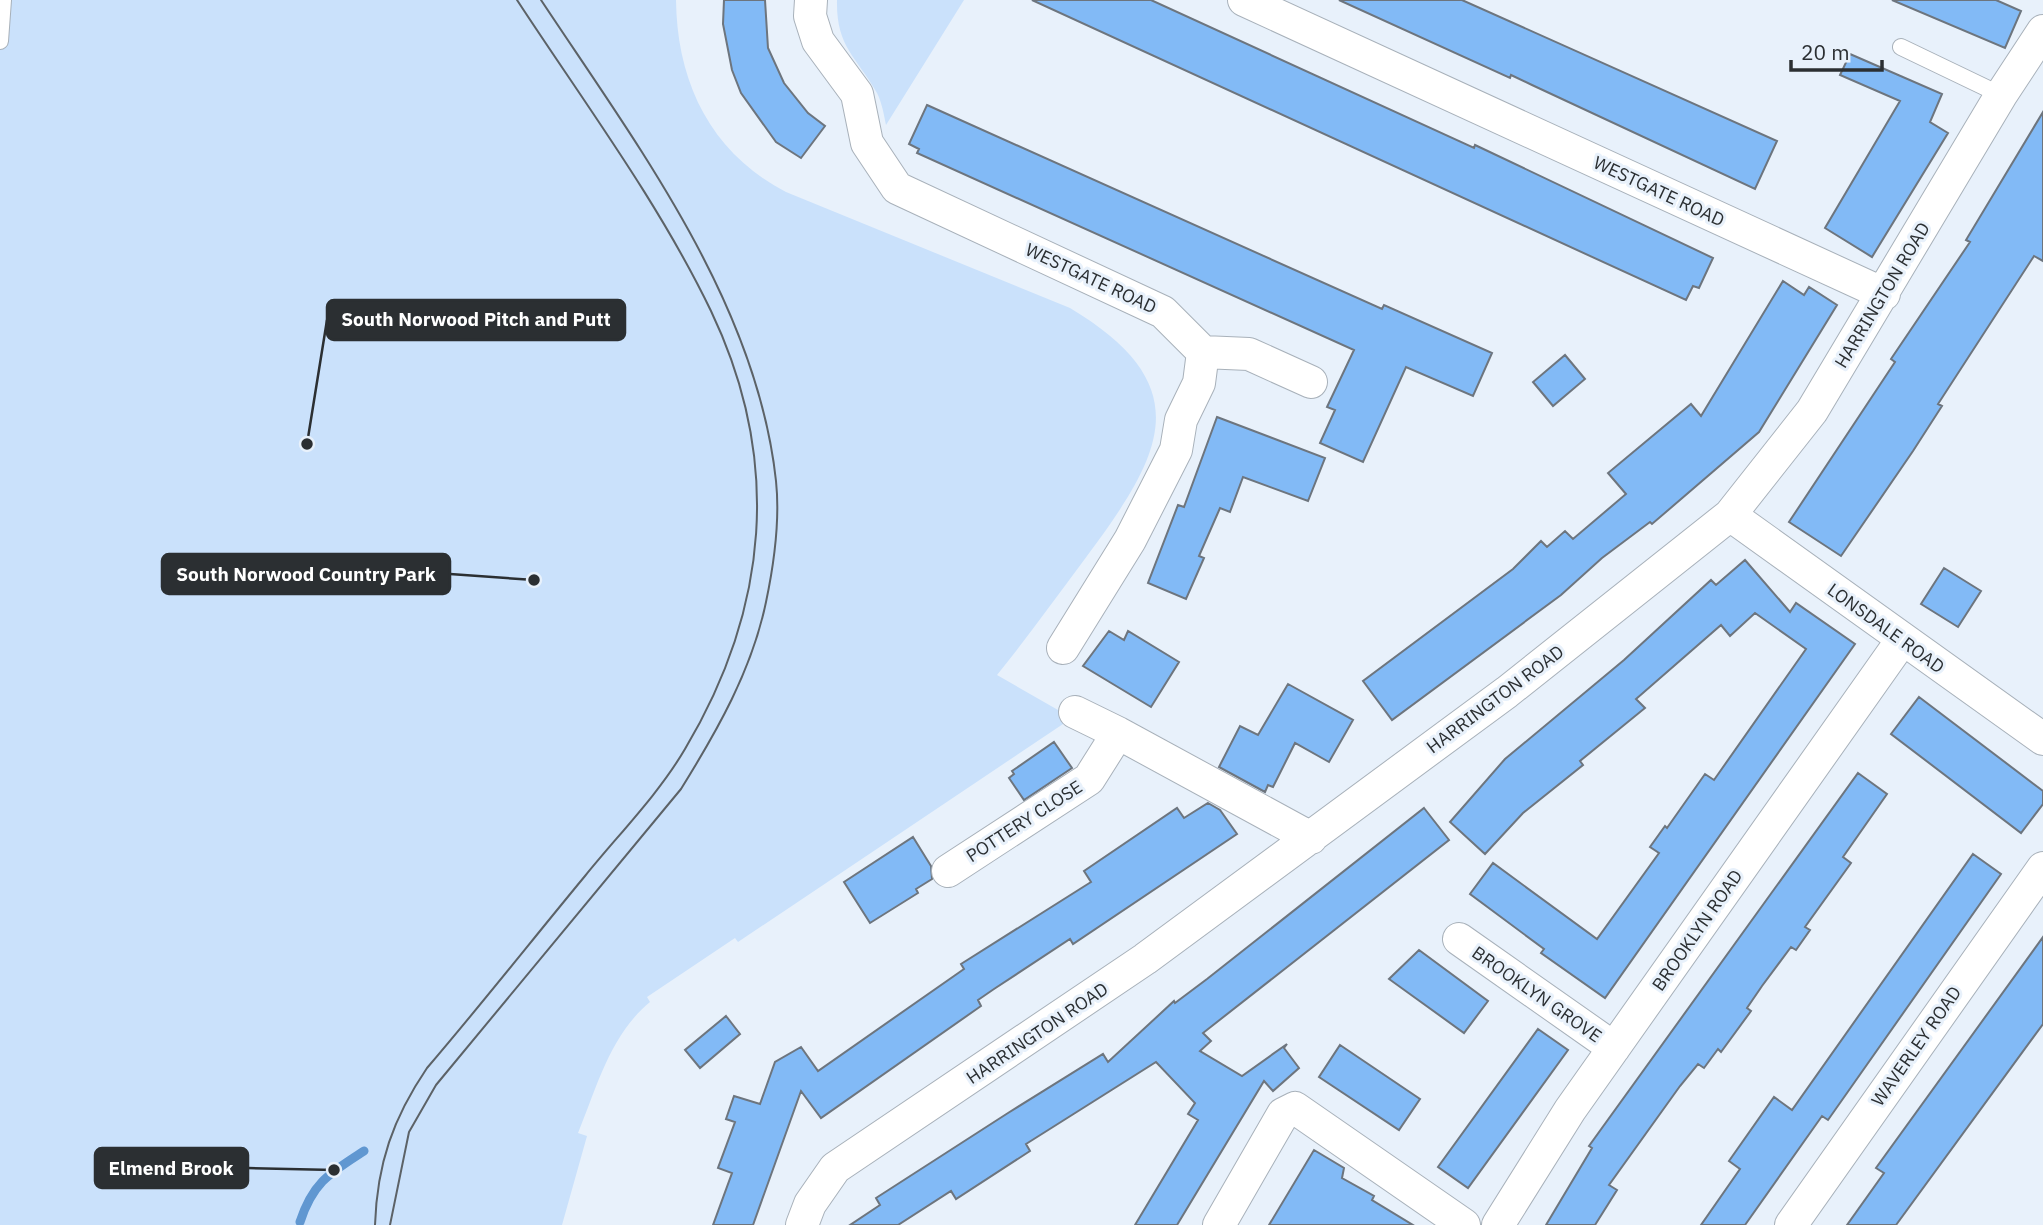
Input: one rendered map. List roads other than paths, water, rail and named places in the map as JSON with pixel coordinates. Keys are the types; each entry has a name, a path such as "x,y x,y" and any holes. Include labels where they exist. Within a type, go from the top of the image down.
{"street":[{"name":"WESTGATE ROAD","path":"811,0 810,16 818,41 857,94 867,143 898,188 1163,312 1203,352"},
{"name":"WESTGATE ROAD","path":"1244,0 1884,294"},
{"name":"HARRINGTON ROAD","path":"802,1225 810,1204 835,1168 1085,1001 1311,838 1507,692 1730,515 1812,411 2001,95 2043,31"},
{"path":"1063,648 1130,540 1176,450 1181,420 1199,383 1203,352 1249,354 1311,382"},
{"name":"LONSDALE ROAD","path":"1730,515 2043,739"},
{"name":"BROOKLYN ROAD","path":"1498,1225 1546,1147 1614,1048 1902,640"},
{"path":"1075,712 1311,838"},
{"name":"POTTERY CLOSE","path":"948,871 1089,779 1118,733"},
{"name":"WAVERLEY ROAD","path":"1791,1225 2043,868"},
{"name":"BROOKLYN GROVE","path":"1459,939 1614,1048"},
{"path":"1219,1225 1283,1114 1295,1108 1464,1225"}],"lane":[{"path":"0,41 3,0"},
{"path":"1901,47 2001,95"}],"waterway":[{"path":"300,1222 311,1197 324,1180 364,1151"}],"tram line":[{"path":"375,1225 379,1182 389,1142 405,1105 427,1068 650,799 685,749 713,696 734,642 749,588 756,533 756,478 749,422 734,367 711,311 644,191 517,0"},
{"path":"390,1225 409,1132 436,1085 681,789 708,745 752,652 766,602 774,557 777,526 776,481 764,415 745,351 719,289 653,169 541,0"}],"place":[{"name":"South Norwood Pitch and Putt","path":"307,444"},
{"name":"South Norwood Country Park","path":"534,580"},
{"name":"Elmend Brook","path":"334,1170"}]}
